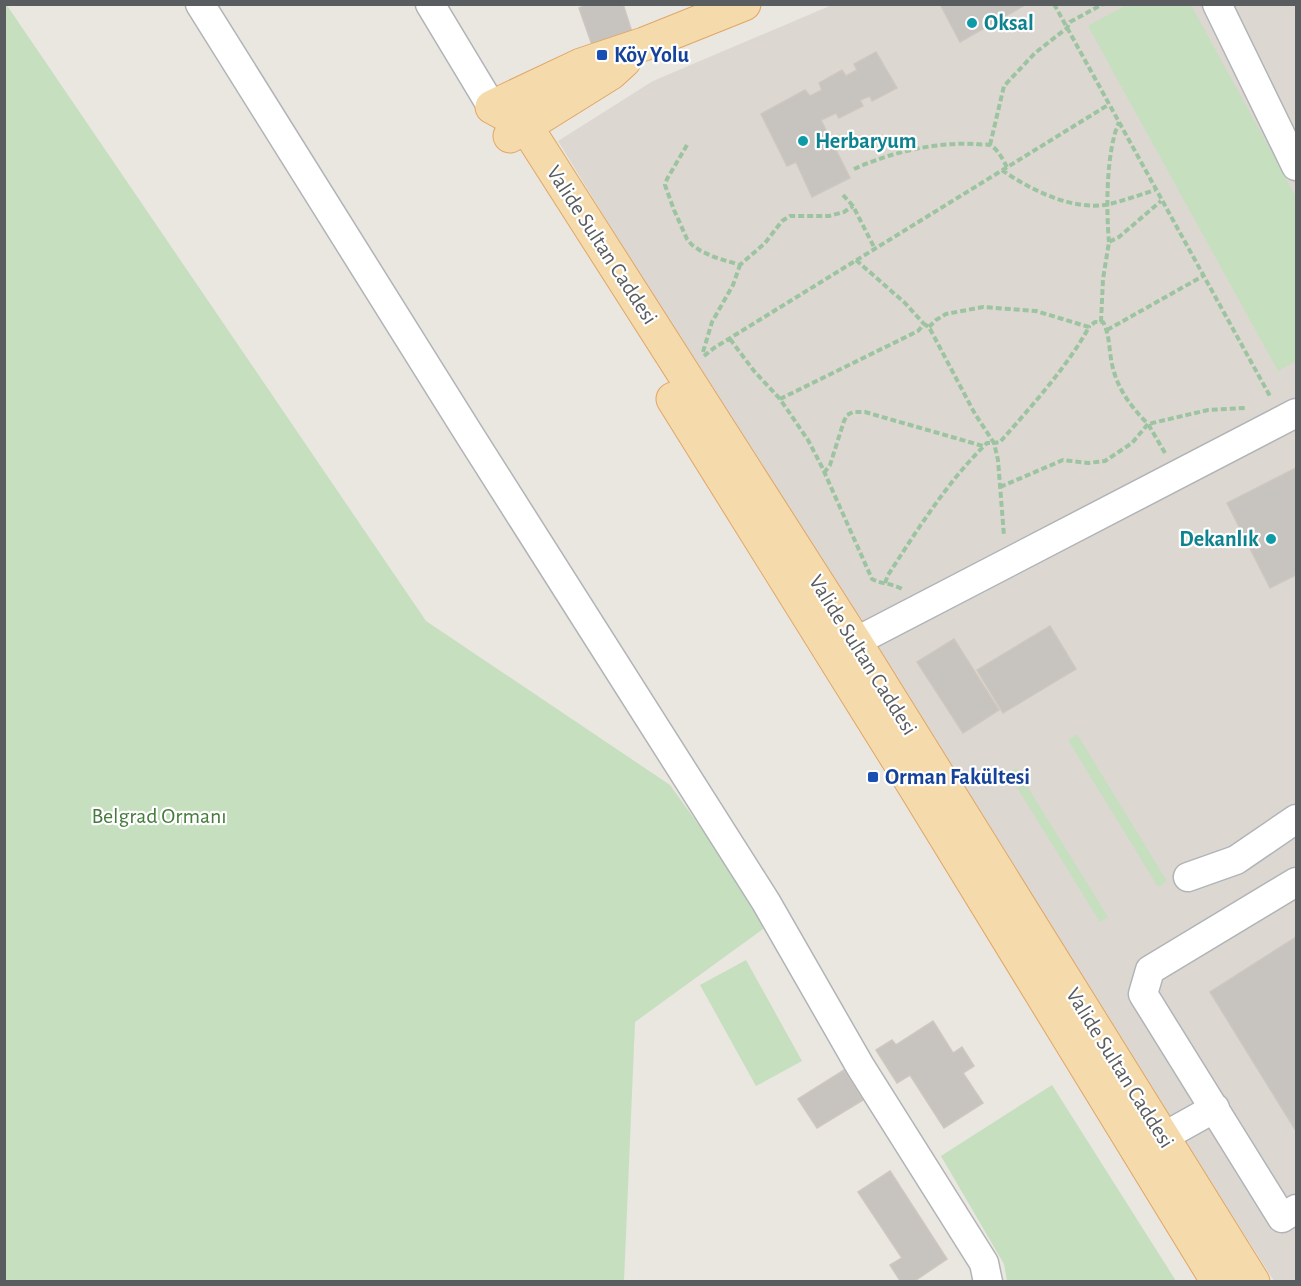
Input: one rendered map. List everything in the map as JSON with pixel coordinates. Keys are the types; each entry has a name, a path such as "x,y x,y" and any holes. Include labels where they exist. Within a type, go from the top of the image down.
{"main road":[{"path":"492,107 581,65 644,44 744,4"},
{"path":"518,130 611,73 644,44"},
{"name":"Valide Sultan Caddesi","path":"492,107 518,130 844,649 1163,1137 1253,1281"},
{"name":"Valide Sultan Caddesi","path":"844,649 1218,1281"}],"street":[{"path":"200,4 765,902 861,1066 984,1263 988,1281"},
{"name":"Valide Sultan Caddesi","path":"430,4 492,107"},
{"path":"1217,4 1296,166"},
{"path":"844,649 1296,413"},
{"path":"1188,877 1236,860 1296,819"},
{"path":"1296,882 1150,970 1143,994 1282,1218 1296,1209"},
{"path":"1163,1137 1215,1108"}],"path":[{"path":"1054,4 1271,398"},
{"path":"990,145 1004,86 1035,53 1067,28 1070,22 1103,4"},
{"path":"853,206 844,212 829,216 790,216 782,221 765,243 740,266 733,285 712,322 701,358 1108,105"},
{"path":"1101,322 1103,279 1109,242 1107,217 1109,163 1115,130 1119,122"},
{"path":"854,169 875,159 908,150 968,144 990,145 1000,154 1007,167"},
{"path":"687,145 665,185 674,210 687,239 692,244 714,257 740,266"},
{"path":"1002,170 1071,204 1108,205 1155,190"},
{"path":"843,195 853,206 875,249"},
{"path":"1109,242 1119,237 1161,201"},
{"path":"856,260 898,296 929,327 975,414 994,443 998,460 1006,563"},
{"path":"1107,330 1203,276"},
{"path":"929,327 946,314 983,307 1036,311 1089,327"},
{"path":"885,583 934,505 983,446 987,443 1000,442 1039,396 1095,322 1103,322 1107,330 1113,372 1120,390 1148,424 1177,475"},
{"path":"780,399 918,331 924,324"},
{"path":"730,339 754,371 780,399 807,440 872,579 891,583 924,606"},
{"path":"999,487 1063,460 1088,463 1105,461 1132,443 1148,424 1208,410 1251,408"},
{"path":"824,473 830,465 847,415 858,411 894,418 983,446"}],"shaded area":[{"path":"832,5 1296,5 1296,1281 1274,1281 858,630 558,141 653,81"}],"green space":[{"name":"Belgrad Ormanı","path":"6,4 426,621 670,785 770,924 635,1022 624,1281 5,1282"},
{"path":"1128,4 1191,5 1296,197 1296,361 1278,371 1088,26"},
{"path":"1077,734 1167,881 1158,887 1068,740"},
{"path":"1016,768 1108,917 1100,922 1008,773"},
{"path":"746,960 802,1061 756,1086 700,985"},
{"path":"1052,1085 1176,1281 1007,1281 1004,1264 941,1156"}],"building":[{"path":"589,4 623,4 632,32 592,45 579,8"},
{"name":"Oksal","path":"940,4 1027,4 960,42"},
{"name":"Herbaryum","path":"876,52 897,88 872,101 870,96 860,100 863,106 839,118 836,113 821,120 850,178 812,197 796,162 787,166 761,114 805,90 810,96 822,90 819,83 842,70 846,76 857,70 854,64"},
{"name":"Dekanlık","path":"1296,468 1296,575 1270,588 1227,503"},
{"path":"1050,626 1076,669 1003,713 977,670"},
{"path":"954,639 999,710 963,733 917,662"},
{"path":"1296,937 1296,1131 1210,992"},
{"path":"933,1021 953,1053 962,1047 974,1066 963,1073 983,1103 944,1128 910,1075 897,1083 876,1050 892,1040 896,1045"},
{"path":"844,1070 863,1100 817,1128 798,1099"},
{"path":"890,1171 947,1259 913,1282 901,1282 890,1265 902,1258 858,1192"}],"place":[{"name":"Oksal","path":"972,23"},
{"name":"Köy Yolu","path":"602,55"},
{"name":"Herbaryum","path":"803,141"},
{"name":"Dekanlık","path":"1271,539"},
{"name":"Orman Fakültesi","path":"873,777"}]}
